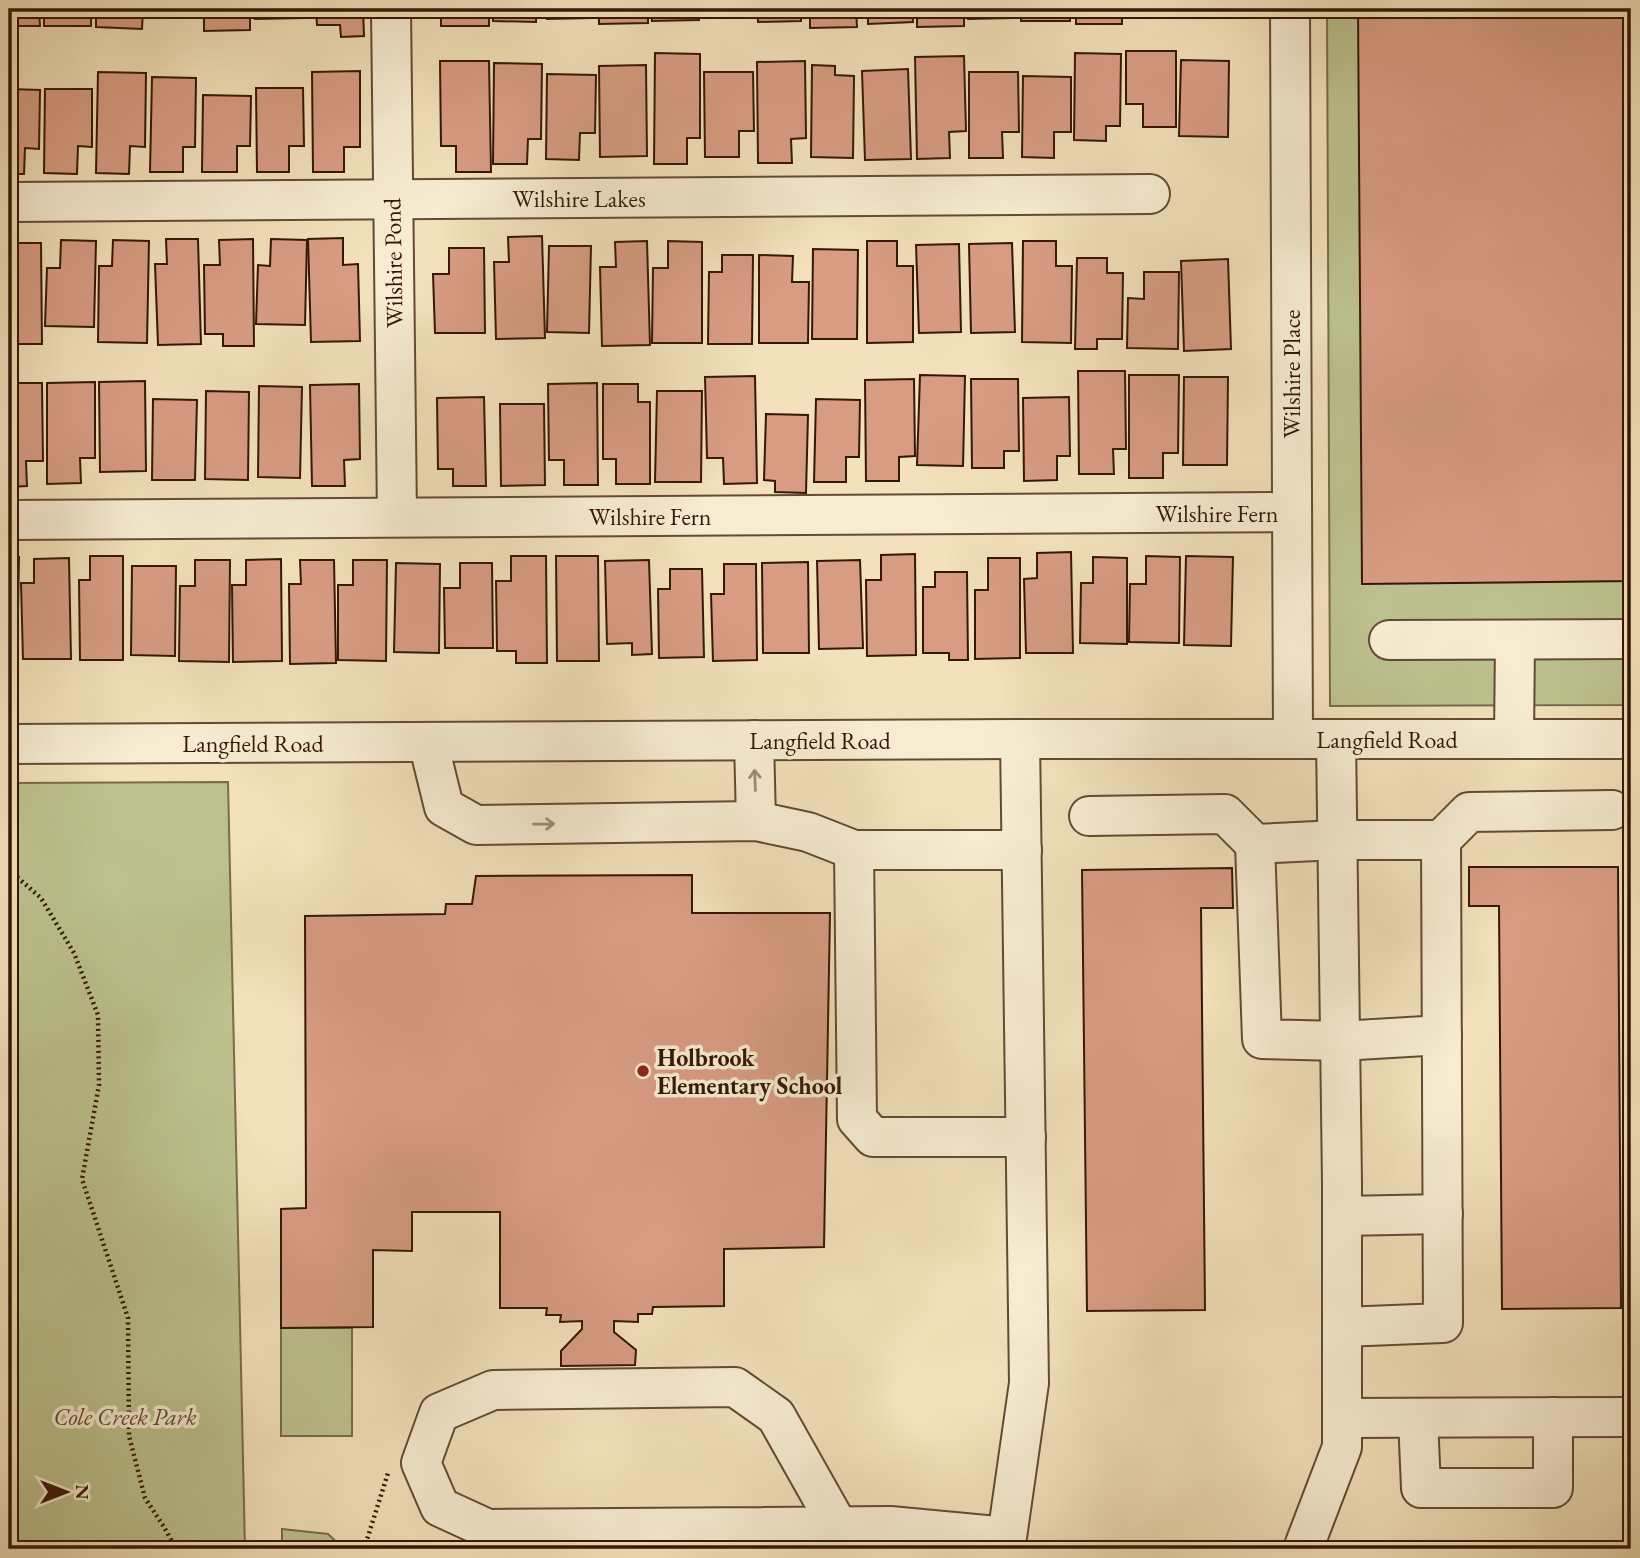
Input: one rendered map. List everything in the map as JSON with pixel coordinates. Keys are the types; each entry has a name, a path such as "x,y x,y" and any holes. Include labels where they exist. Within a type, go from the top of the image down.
{"street":[{"name":"Wilshire Pond","path":"391,9 397,517"},
{"name":"Wilshire Place","path":"1290,9 1293,739"},
{"name":"Wilshire Lakes","path":"9,202 1150,194"},
{"name":"Wilshire Fern","path":"9,520 1292,512"},
{"path":"1514,739 1515,639"},
{"path":"1389,640 1631,639"},
{"path":"838,1526 775,1416 735,1387 493,1390 439,1413 421,1463 440,1507 488,1529 890,1526 1005,1543 1029,1383 1020,739"},
{"path":"1303,1549 1342,1447 1336,739"},
{"name":"Langfield Road","path":"9,744 1631,739"},
{"path":"754,740 756,821"},
{"path":"428,742 444,807 476,825 756,821 808,832 854,850 1021,850"},
{"path":"1255,844 1441,840 1469,812 1612,810"},
{"path":"1089,816 1225,814 1255,844 1262,1039 1340,1041 1442,1035"},
{"path":"1342,1327 1443,1323 1441,840"},
{"path":"854,850 857,1119 873,1137 1026,1137"},
{"path":"1342,1216 1443,1214"},
{"path":"1418,1418 1421,1488 1552,1488 1552,1417"},
{"path":"1342,1418 1631,1417"}],"path":[{"path":"9,870 41,898 74,953 98,1015 99,1085 82,1179 128,1318 129,1436 145,1498 176,1549"}],"green space":[{"path":"1327,9 1631,9 1631,705 1330,706"},
{"name":"Cole Creek Park","path":"228,782 245,1549 9,1549 9,783"},
{"path":"281,1328 352,1328 352,1436 281,1436"},
{"path":"282,1529 328,1534 344,1549 282,1549"}],"building":[{"path":"9,9 39,9 40,26 9,26"},
{"path":"44,9 91,9 91,26 44,26"},
{"path":"96,9 143,9 142,29 96,27"},
{"path":"204,9 250,9 250,30 204,31"},
{"path":"255,9 304,9 304,18 255,19"},
{"path":"316,9 363,9 364,36 341,37 340,25 317,25"},
{"path":"441,9 489,9 489,26 441,26"},
{"path":"493,9 536,9 536,22 493,21"},
{"path":"546,9 591,9 591,18 547,19"},
{"path":"599,9 648,9 648,23 599,24"},
{"path":"652,9 698,9 699,20 652,21"},
{"path":"707,9 751,9 751,16 707,17"},
{"path":"758,9 801,9 801,21 758,22"},
{"path":"810,9 856,9 857,27 810,28"},
{"path":"868,9 912,9 913,22 868,24"},
{"path":"917,9 964,9 964,26 917,27"},
{"path":"968,9 1012,9 1012,18 968,19"},
{"path":"1021,9 1070,9 1070,21 1021,21"},
{"path":"1076,9 1122,9 1122,24 1076,24"},
{"path":"1358,9 1631,9 1631,581 1362,584"},
{"path":"1126,51 1176,51 1176,127 1143,127 1143,104 1126,104"},
{"path":"655,53 700,54 700,138 687,138 687,164 654,164"},
{"path":"1075,53 1121,54 1120,126 1106,126 1106,141 1074,140"},
{"path":"964,56 966,131 949,132 950,158 917,159 915,57"},
{"path":"1181,60 1229,61 1228,137 1179,136"},
{"path":"440,61 489,61 491,172 456,172 456,146 441,146"},
{"path":"805,61 806,138 791,139 792,163 758,163 757,62"},
{"path":"494,63 542,64 541,139 528,139 527,164 493,164"},
{"path":"646,65 647,156 600,157 599,66"},
{"path":"812,65 835,66 835,75 854,76 853,158 811,157"},
{"path":"908,69 911,159 865,160 862,71"},
{"path":"360,71 360,147 344,147 344,172 313,172 312,72"},
{"path":"98,72 146,73 145,147 130,146 129,174 96,173"},
{"path":"704,72 753,72 754,131 739,131 739,157 705,157"},
{"path":"969,72 1018,72 1019,132 1002,132 1003,158 969,158"},
{"path":"547,74 596,75 595,133 580,133 579,160 546,159"},
{"path":"1023,76 1071,77 1071,132 1054,132 1054,158 1022,157"},
{"path":"152,77 196,78 195,147 183,147 183,172 150,172"},
{"path":"256,88 303,88 304,146 289,146 289,172 257,172"},
{"path":"9,89 40,90 39,149 25,148 24,174 9,174"},
{"path":"45,89 92,89 92,147 78,146 77,174 44,173"},
{"path":"203,95 251,96 250,146 237,146 237,172 202,172"},
{"path":"542,236 545,338 496,339 494,262 509,262 508,237"},
{"path":"343,238 343,265 358,264 360,341 311,342 308,239"},
{"path":"166,239 198,239 201,344 158,345 155,264 167,264"},
{"path":"253,239 254,346 223,346 223,334 205,334 204,265 220,265 219,240"},
{"path":"271,239 307,240 305,325 256,324 258,265 270,266"},
{"path":"61,240 96,241 94,327 45,326 47,268 60,268"},
{"path":"113,240 149,241 147,343 98,342 99,266 112,266"},
{"path":"647,241 650,345 602,346 600,267 616,267 615,242"},
{"path":"668,241 702,242 702,343 652,343 653,268 668,268"},
{"path":"867,241 897,241 897,266 913,266 913,342 867,343"},
{"path":"1023,241 1056,241 1056,266 1072,266 1071,343 1022,342"},
{"path":"9,243 41,243 42,344 9,344"},
{"path":"1012,243 1015,332 971,333 969,244"},
{"path":"959,244 961,332 919,333 916,245"},
{"path":"549,246 591,246 589,333 547,332"},
{"path":"449,248 484,248 485,333 435,333 433,274 449,274"},
{"path":"813,249 858,250 857,339 812,339"},
{"path":"722,255 753,255 752,344 708,344 709,272 722,272"},
{"path":"759,255 793,256 792,282 809,282 808,343 759,343"},
{"path":"1077,258 1107,258 1107,273 1123,273 1122,339 1097,339 1097,349 1075,349"},
{"path":"1228,259 1231,349 1184,351 1181,261"},
{"path":"1144,272 1179,272 1178,349 1127,348 1128,298 1144,299"},
{"path":"1078,371 1125,371 1126,449 1113,449 1114,474 1079,474"},
{"path":"920,375 965,376 963,466 917,465"},
{"path":"1129,375 1179,375 1178,453 1163,453 1163,478 1129,478"},
{"path":"755,376 757,483 724,484 723,458 707,458 705,377"},
{"path":"1184,377 1228,377 1227,465 1183,465"},
{"path":"914,379 915,456 899,457 899,481 866,481 865,380"},
{"path":"971,379 1018,379 1019,451 1004,451 1004,468 972,468"},
{"path":"145,381 146,471 100,472 99,382"},
{"path":"95,382 95,458 80,458 81,483 47,484 47,383"},
{"path":"9,383 42,383 43,461 26,461 27,486 9,487"},
{"path":"597,383 598,485 564,485 564,460 549,460 548,384"},
{"path":"359,384 360,459 344,460 345,486 312,486 310,385"},
{"path":"603,384 638,384 638,402 650,402 650,484 616,484 616,459 603,459"},
{"path":"259,386 302,387 300,478 258,477"},
{"path":"206,391 249,392 248,480 205,479"},
{"path":"657,391 702,391 701,482 655,482"},
{"path":"484,397 486,486 453,486 453,469 438,469 437,398"},
{"path":"1069,397 1070,456 1057,456 1057,480 1024,481 1023,398"},
{"path":"153,399 197,400 195,480 152,480"},
{"path":"816,399 860,400 859,457 846,457 846,482 814,482"},
{"path":"500,404 544,404 545,485 501,486"},
{"path":"766,414 808,415 806,493 775,492 775,481 764,480"},
{"path":"1071,552 1073,653 1026,653 1024,579 1037,578 1037,553"},
{"path":"915,554 916,655 867,656 866,580 881,580 881,555"},
{"path":"9,556 19,557 17,663 9,663"},
{"path":"90,556 123,556 123,660 80,660 79,580 90,580"},
{"path":"511,556 546,556 547,663 516,663 516,651 497,651 496,581 511,581"},
{"path":"556,556 598,556 599,661 557,661"},
{"path":"1146,556 1180,557 1179,643 1129,642 1130,584 1146,584"},
{"path":"1186,556 1233,557 1231,646 1184,645"},
{"path":"1093,557 1127,558 1127,644 1080,643 1081,583 1093,583"},
{"path":"69,558 71,659 23,659 21,583 34,583 34,559"},
{"path":"988,558 1020,558 1020,658 975,659 975,590 988,590"},
{"path":"281,559 282,661 233,662 232,585 246,585 246,560"},
{"path":"195,560 230,560 229,662 179,661 180,586 195,586"},
{"path":"300,560 334,560 336,663 290,664 289,584 301,584"},
{"path":"353,560 387,560 386,661 338,660 338,585 353,585"},
{"path":"649,560 652,654 632,655 632,643 607,644 605,561"},
{"path":"860,560 863,648 819,649 817,561"},
{"path":"808,562 809,653 763,653 762,563"},
{"path":"396,563 440,564 439,653 394,652"},
{"path":"460,563 492,563 493,648 445,648 444,588 460,588"},
{"path":"724,564 756,564 757,660 713,661 711,594 724,594"},
{"path":"132,566 176,566 175,656 131,655"},
{"path":"670,569 702,569 704,657 659,658 658,589 670,589"},
{"path":"935,572 967,572 968,660 949,660 949,653 923,653 923,587 935,587"},
{"path":"1469,867 1618,867 1621,1308 1502,1309 1499,906 1469,906"},
{"path":"1232,868 1233,908 1201,908 1205,1310 1087,1311 1082,870"},
{"path":"692,875 692,913 830,913 824,1247 724,1249 724,1306 653,1307 652,1314 638,1314 638,1322 614,1321 614,1332 636,1350 635,1365 561,1366 561,1351 582,1329 582,1321 560,1322 561,1315 546,1315 547,1308 500,1308 500,1212 412,1212 412,1251 373,1250 373,1327 281,1328 281,1209 306,1208 305,916 445,914 446,904 472,904 476,876"}],"place":[{"name":"Holbrook Elementary School","path":"643,1071"}]}
